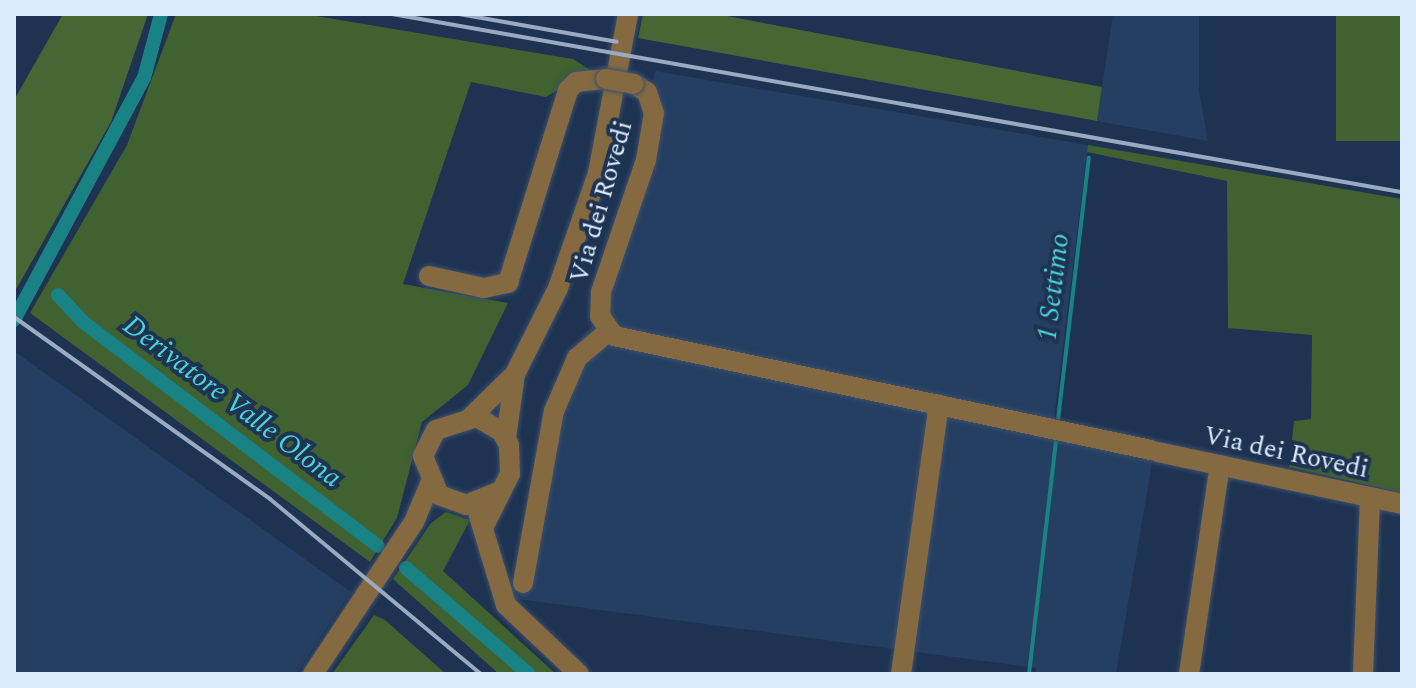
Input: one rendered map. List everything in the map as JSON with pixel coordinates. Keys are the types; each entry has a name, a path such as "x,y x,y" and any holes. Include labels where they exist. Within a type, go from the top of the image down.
{"street":[{"path":"483,528 510,474 506,438 515,374 558,288 587,209 607,139 628,14"},
{"name":"Via dei Rovedi","path":"429,276 484,288 508,283 564,99 576,82 606,79 634,84 647,92 654,113 646,160 601,292 600,316 609,331 624,340 1402,504"},
{"path":"523,583 554,411 577,358 609,331"},
{"path":"471,417 515,374"},
{"path":"901,674 939,405"},
{"path":"313,674 414,522 430,484 427,442 448,421 471,417 490,423 506,438"},
{"path":"1189,674 1220,465"},
{"path":"430,484 452,502 476,505 499,492"},
{"path":"1363,674 1370,498"},
{"path":"414,522 452,502"},
{"path":"476,505 506,605 579,674"}],"shaded area":[{"path":"1113,14 1199,14 1199,91 1208,141 1097,121"},
{"path":"655,71 1088,145 1054,419 1156,440 1116,674 1036,674 1036,668 511,598 542,414 567,355 593,325 590,303 638,161"},
{"path":"14,351 351,592 296,674 14,674"}],"green space":[{"path":"63,14 148,14 111,122 14,293 14,100"},
{"path":"176,14 304,14 573,59 590,70 546,97 471,82 403,284 508,303 468,385 422,422 397,518 370,562 30,313 127,145"},
{"path":"643,14 716,14 1102,87 1097,121 638,38"},
{"path":"1336,14 1402,14 1402,141 1336,141"},
{"path":"1088,145 1402,199 1402,493 1289,467 1294,421 1311,419 1312,335 1228,328 1227,181 1087,152"},
{"path":"446,512 470,520 443,571 556,674 499,674 393,579 431,523"},
{"path":"374,615 385,620 446,674 332,674"}],"waterway":[{"path":"14,320 144,78 161,14"},
{"name":"1 Settimo","path":"1058,420 1089,158"},
{"name":"Derivatore Valle Olona","path":"58,295 83,322 378,546"},
{"name":"1 Settimo","path":"1029,674 1056,440"},
{"name":"Derivatore Valle Olona","path":"406,568 529,674"}],"railway":[{"path":"392,14 1402,192"},
{"path":"459,14 617,42"},
{"path":"14,317 270,499 481,674"}]}
